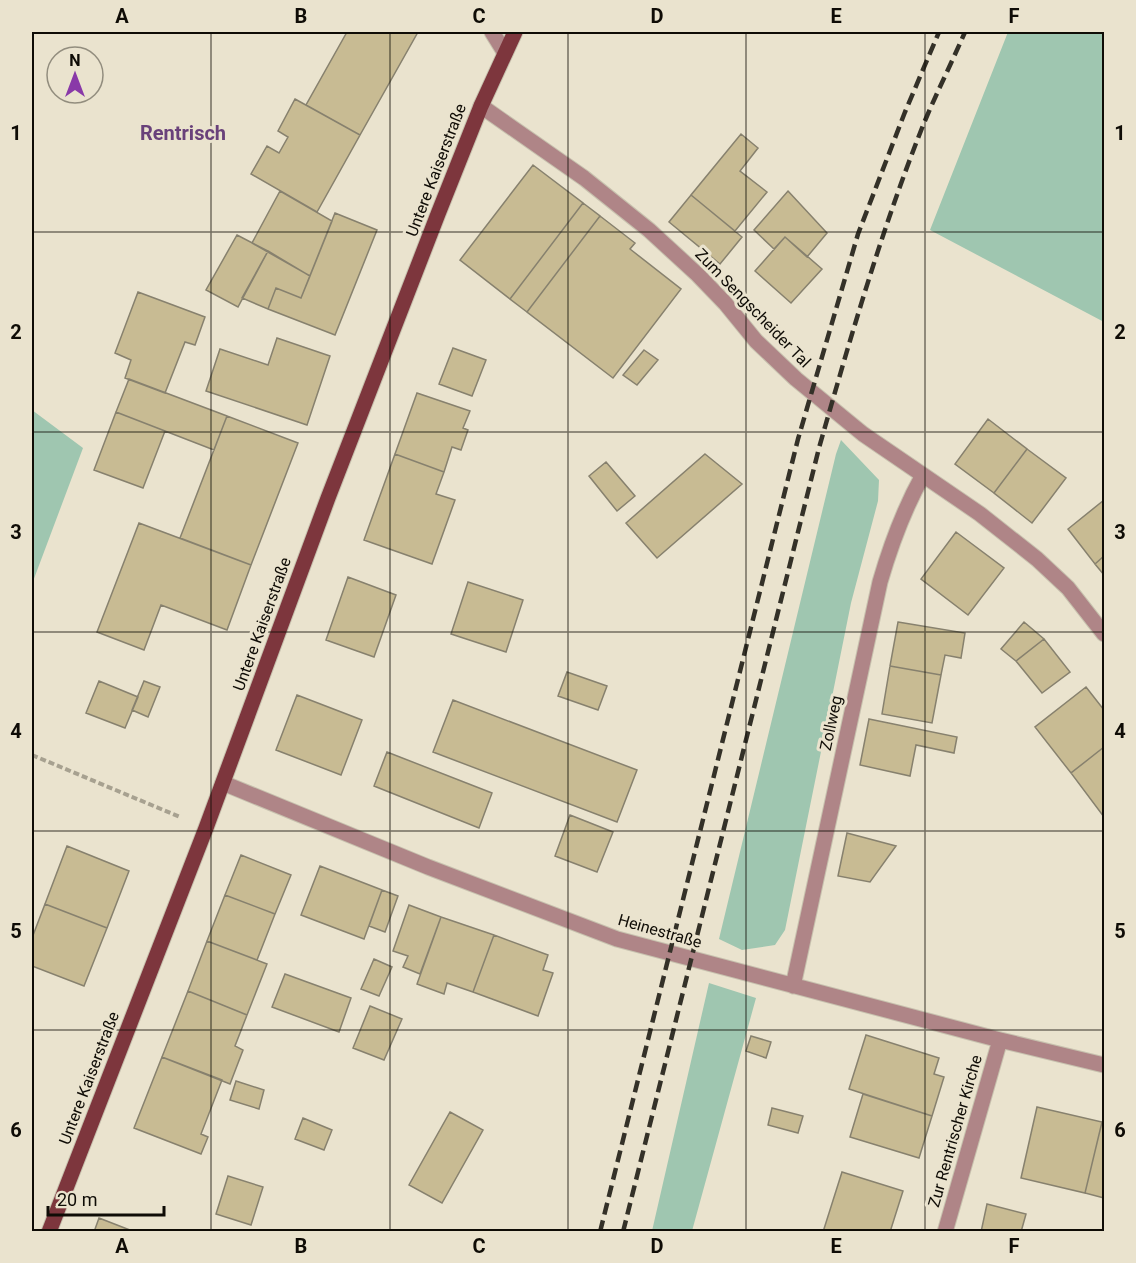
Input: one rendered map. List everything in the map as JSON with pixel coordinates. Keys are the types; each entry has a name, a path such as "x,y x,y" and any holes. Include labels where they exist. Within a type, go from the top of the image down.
{"main road":[{"name":"Untere Kaiserstraße","path":"49,1232 206,828 328,498 481,106 515,32"}],"street":[{"path":"492,32 505,52"},
{"name":"Zum Sengscheider Tal","path":"481,106 584,178 649,230 712,289 756,341 796,379 863,434 980,514 1037,559 1068,588 1104,634"},
{"name":"Zollweg","path":"793,986 880,582 893,538 908,502 923,475"},
{"name":"Heinestraße","path":"223,783 428,867 617,939 1000,1040 1104,1065"},
{"name":"Zur Rentrischer Kirche","path":"945,1232 1000,1040"}],"path":[{"path":"32,755 206,828"}],"green space":[{"path":"1008,32 1104,32 1104,322 930,230"},
{"path":"32,410 83,448 32,584"},
{"path":"841,440 879,480 878,501 851,603 785,930 775,945 742,950 719,939"},
{"path":"709,983 756,998 692,1231 652,1231"}],"building":[{"path":"347,32 418,32 360,135 306,105"},
{"path":"295,99 360,135 317,212 251,174 267,146 279,153 288,137 278,131"},
{"path":"741,134 758,148 740,171 767,192 735,231 691,195"},
{"path":"533,165 583,203 510,299 460,260"},
{"path":"280,191 332,221 310,276 252,243"},
{"path":"788,191 827,233 807,257 785,237 774,249 754,230"},
{"path":"691,195 742,237 720,264 669,222"},
{"path":"583,203 600,216 527,312 510,299"},
{"path":"335,213 377,230 335,335 268,309 276,288 301,298"},
{"path":"600,216 635,243 630,249 681,289 613,378 527,312"},
{"path":"237,235 268,251 238,307 206,290"},
{"path":"785,237 822,269 791,303 755,271"},
{"path":"268,251 310,276 301,298 276,288 268,309 242,298"},
{"path":"138,292 205,317 195,345 185,342 165,393 125,378 131,360 115,353"},
{"path":"277,338 330,356 307,425 206,391 220,349 268,365"},
{"path":"453,348 486,360 472,396 439,384"},
{"path":"644,350 658,360 637,385 623,375"},
{"path":"129,379 227,416 214,450 116,412"},
{"path":"417,393 470,411 463,428 468,430 461,450 452,447 444,472 395,454"},
{"path":"116,412 165,431 143,488 94,470"},
{"path":"227,416 298,443 251,565 180,538"},
{"path":"988,419 1027,449 994,493 955,464"},
{"path":"1027,449 1066,478 1032,523 994,493"},
{"path":"395,454 444,472 436,494 455,500 432,564 364,540"},
{"path":"705,454 742,484 657,558 626,523"},
{"path":"606,462 635,496 617,511 589,476"},
{"path":"1104,500 1104,556 1095,564 1068,529"},
{"path":"139,523 251,565 227,630 161,605 144,650 97,632"},
{"path":"956,532 1004,568 968,615 921,579"},
{"path":"1104,556 1104,575 1095,564"},
{"path":"348,577 396,595 374,657 326,640"},
{"path":"468,582 523,600 506,652 451,634"},
{"path":"898,622 965,633 961,658 945,655 941,675 890,666"},
{"path":"1024,622 1044,639 1016,661 1001,649"},
{"path":"1044,639 1070,672 1042,693 1016,661"},
{"path":"890,666 941,675 932,723 882,714"},
{"path":"567,672 607,686 598,710 558,696"},
{"path":"99,681 138,697 125,728 86,713"},
{"path":"144,681 160,687 148,717 132,710"},
{"path":"1086,687 1104,710 1104,747 1071,773 1035,727"},
{"path":"297,695 362,720 341,775 276,750"},
{"path":"453,700 637,770 617,822 433,752"},
{"path":"869,719 957,737 954,753 916,745 910,776 860,765"},
{"path":"1104,747 1104,817 1071,773"},
{"path":"387,752 492,793 479,828 374,786"},
{"path":"570,815 613,832 597,872 555,856"},
{"path":"847,833 896,846 870,882 838,876"},
{"path":"67,846 129,871 107,928 45,904"},
{"path":"241,855 291,875 275,914 225,895"},
{"path":"320,866 382,890 364,939 301,915"},
{"path":"382,890 398,896 385,932 369,926"},
{"path":"225,895 275,914 257,960 207,941"},
{"path":"45,904 107,928 84,986 32,966 32,938"},
{"path":"409,905 441,917 420,974 403,967 408,956 393,951"},
{"path":"441,917 494,935 473,992 447,983 444,994 417,984"},
{"path":"494,935 548,955 543,970 553,973 538,1016 473,992"},
{"path":"207,941 267,964 247,1015 188,991"},
{"path":"374,959 392,967 379,996 361,989"},
{"path":"285,974 351,998 339,1032 272,1007"},
{"path":"188,991 247,1015 235,1046 243,1050 230,1084 162,1057"},
{"path":"370,1006 402,1019 384,1060 353,1048"},
{"path":"866,1035 939,1058 934,1074 944,1077 932,1116 849,1089"},
{"path":"751,1036 771,1042 766,1058 746,1051"},
{"path":"162,1057 222,1080 201,1134 208,1137 201,1154 134,1128"},
{"path":"236,1081 264,1090 259,1109 230,1100"},
{"path":"863,1094 932,1116 919,1158 850,1137"},
{"path":"1037,1107 1102,1122 1085,1193 1021,1178"},
{"path":"772,1108 803,1116 798,1133 768,1125"},
{"path":"450,1112 483,1130 442,1203 409,1185"},
{"path":"303,1118 332,1130 324,1150 295,1139"},
{"path":"1102,1122 1104,1123 1104,1198 1085,1193"},
{"path":"842,1172 903,1191 890,1232 823,1232"},
{"path":"228,1176 263,1187 251,1225 216,1214"},
{"path":"987,1204 1026,1214 1021,1232 981,1232"},
{"path":"99,1218 135,1232 94,1232"}],"railway":[{"path":"600,1232 798,439 858,234 939,32"},
{"path":"623,1232 819,448 894,203 924,123 965,32"}],"district":[{"name":"Rentrisch","path":"183,133"}]}
